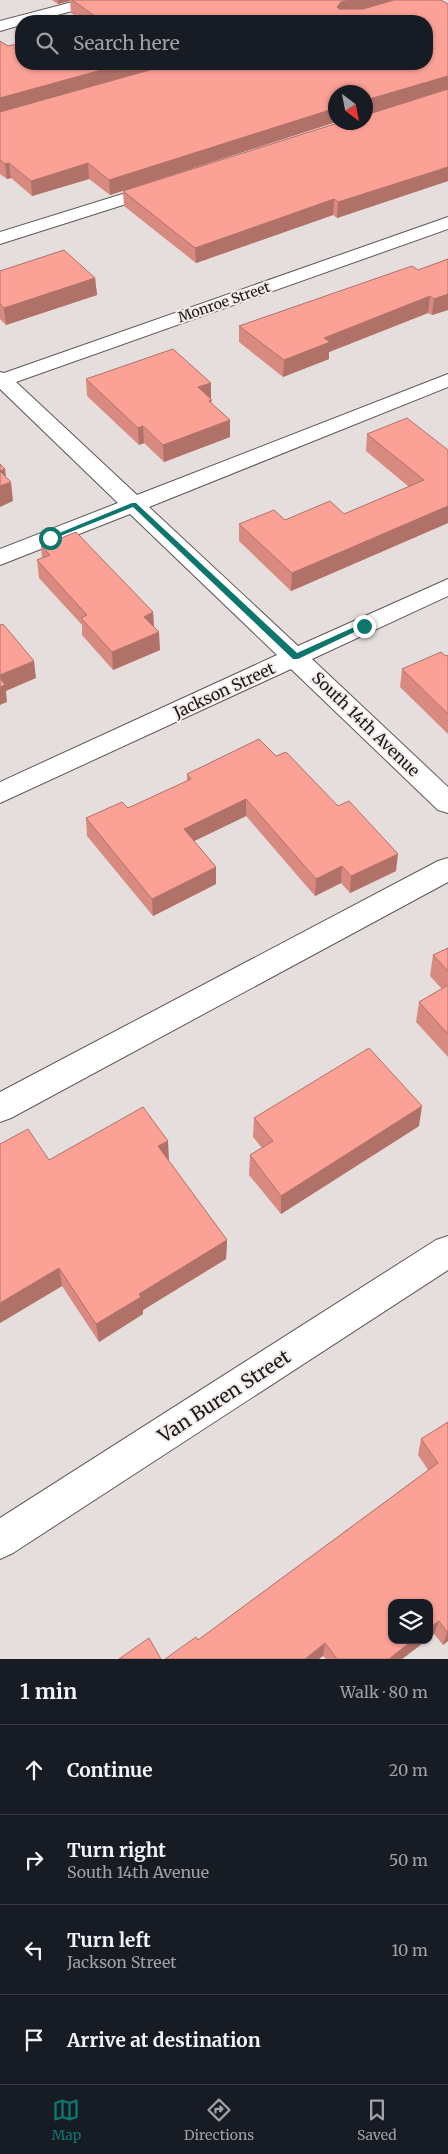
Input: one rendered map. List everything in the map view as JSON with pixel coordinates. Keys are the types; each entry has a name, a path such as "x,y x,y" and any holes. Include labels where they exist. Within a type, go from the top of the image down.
{"street":[{"path":"41,15 97,0"},
{"path":"0,26 15,22"},
{"path":"0,238 177,182"},
{"name":"Monroe Street","path":"1,380 448,223"},
{"name":"South 14th Avenue","path":"1,380 296,657 448,803"},
{"path":"0,558 448,380"},
{"name":"Jackson Street","path":"0,793 448,587"},
{"path":"0,1108 448,868"},
{"name":"Van Buren Street","path":"0,1540 448,1251"}],"building":[{"path":"72,0 349,0 341,2 337,7 339,9 363,9 394,0 441,0 448,4 448,76 373,98 373,85 328,85 328,111 109,180 88,163 31,181 9,163 5,164 0,160 0,112 150,70 433,70 433,15 93,15"},
{"path":"0,41 8,46 15,44 15,70 101,70 0,98"},
{"path":"448,89 448,167 338,202 334,199 195,248 123,191 328,126 328,130 373,130 373,113"},
{"path":"64,250 95,278 4,308 0,304 0,271"},
{"path":"448,259 448,294 434,299 430,296 324,338 330,342 284,360 239,326 412,266 418,270"},
{"path":"173,349 211,383 198,387 212,400 209,401 230,420 163,445 143,426 138,428 86,379"},
{"path":"407,418 448,450 448,506 292,573 239,524 274,510 285,520 330,501 344,514 424,480 367,434"},
{"path":"0,464 5,469 0,471"},
{"path":"0,471 11,482 0,486"},
{"path":"76,532 153,612 144,617 159,632 112,652 81,618 87,615 37,560 50,555 41,546"},
{"path":"3,624 34,661 0,675 0,625"},
{"path":"441,652 446,656 448,655 448,714 402,669"},
{"path":"0,678 5,685 0,687"},
{"path":"259,739 276,756 286,752 338,806 349,801 398,854 351,876 342,866 316,879 246,799 184,829 216,867 152,899 86,818 122,802 128,808 191,779 187,774"},
{"path":"448,948 448,971 433,955"},
{"path":"448,985 448,1034 419,1002"},
{"path":"369,1048 422,1106 281,1196 250,1155 273,1141 254,1118"},
{"path":"143,1107 168,1141 158,1146 227,1240 139,1294 141,1297 96,1324 59,1268 0,1303 0,1144 28,1129 49,1160"},
{"path":"448,1422 447,1632 439,1621 433,1625 433,1599 388,1599 388,1644 408,1644 389,1659 337,1659 325,1643 305,1659 165,1659 196,1637 198,1640 438,1463 421,1439"},
{"path":"149,1638 161,1659 119,1659"}],"route":[{"path":"50,538 134,504 296,657 364,626"}]}
